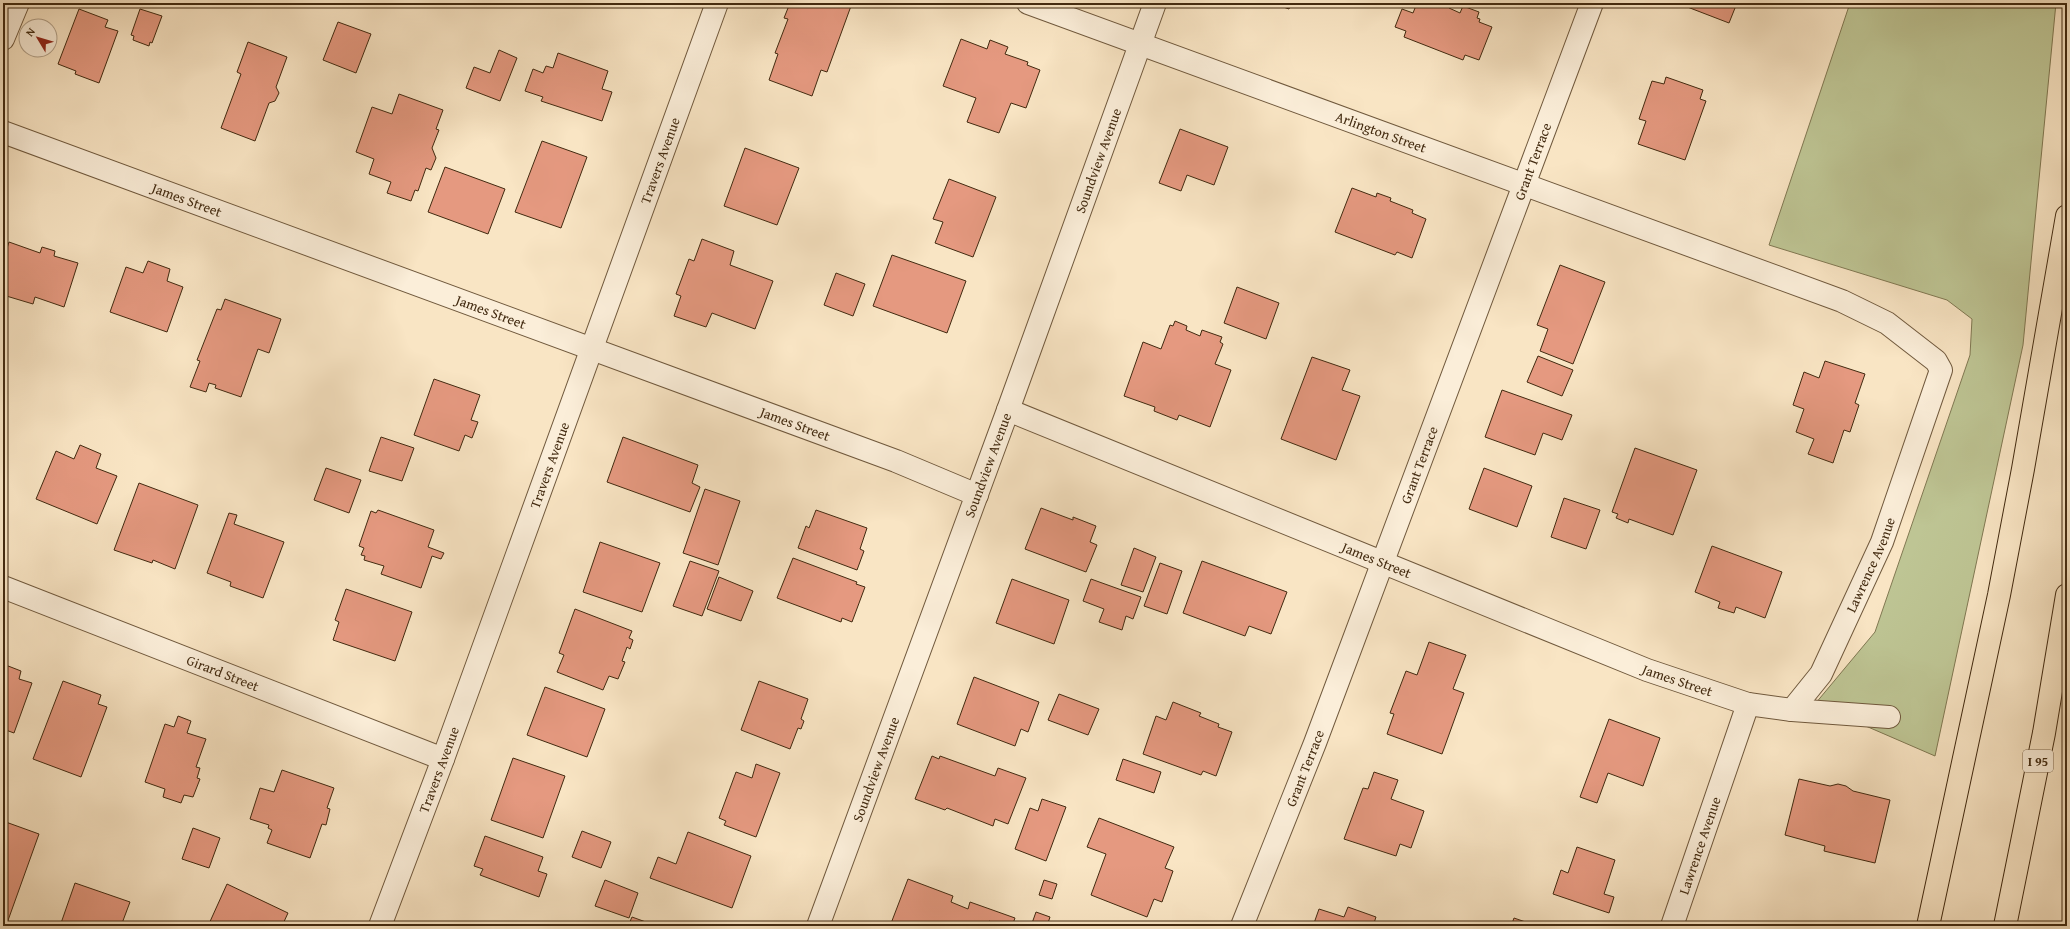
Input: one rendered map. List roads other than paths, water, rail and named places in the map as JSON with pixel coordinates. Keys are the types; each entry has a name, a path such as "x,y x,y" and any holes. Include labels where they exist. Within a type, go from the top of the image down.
{"highway":[{"path":"1928,926 2002,580 2067,216"},
{"name":"I 95","path":"2005,926 2044,733 2067,595"}],"street":[{"path":"3,39 18,3"},
{"name":"Travers Avenue","path":"380,926 443,759 717,3"},
{"name":"Arlington Street","path":"1028,3 1141,46 1734,261"},
{"name":"Soundview Avenue","path":"818,926 978,494 1141,46 1155,3"},
{"name":"Grant Terrace","path":"1242,926 1315,743 1592,3"},
{"name":"James Street","path":"3,132 896,461 978,494"},
{"name":"Lawrence Avenue","path":"1734,261 1842,301 1887,323 1936,361 1941,370 1882,542 1821,674 1792,710"},
{"name":"James Street","path":"1008,410 1647,670 1748,704"},
{"name":"Girard Street","path":"3,587 443,759"},
{"path":"1748,704 1792,710 1889,716"},
{"name":"Lawrence Avenue","path":"1672,926 1748,704"}]}
